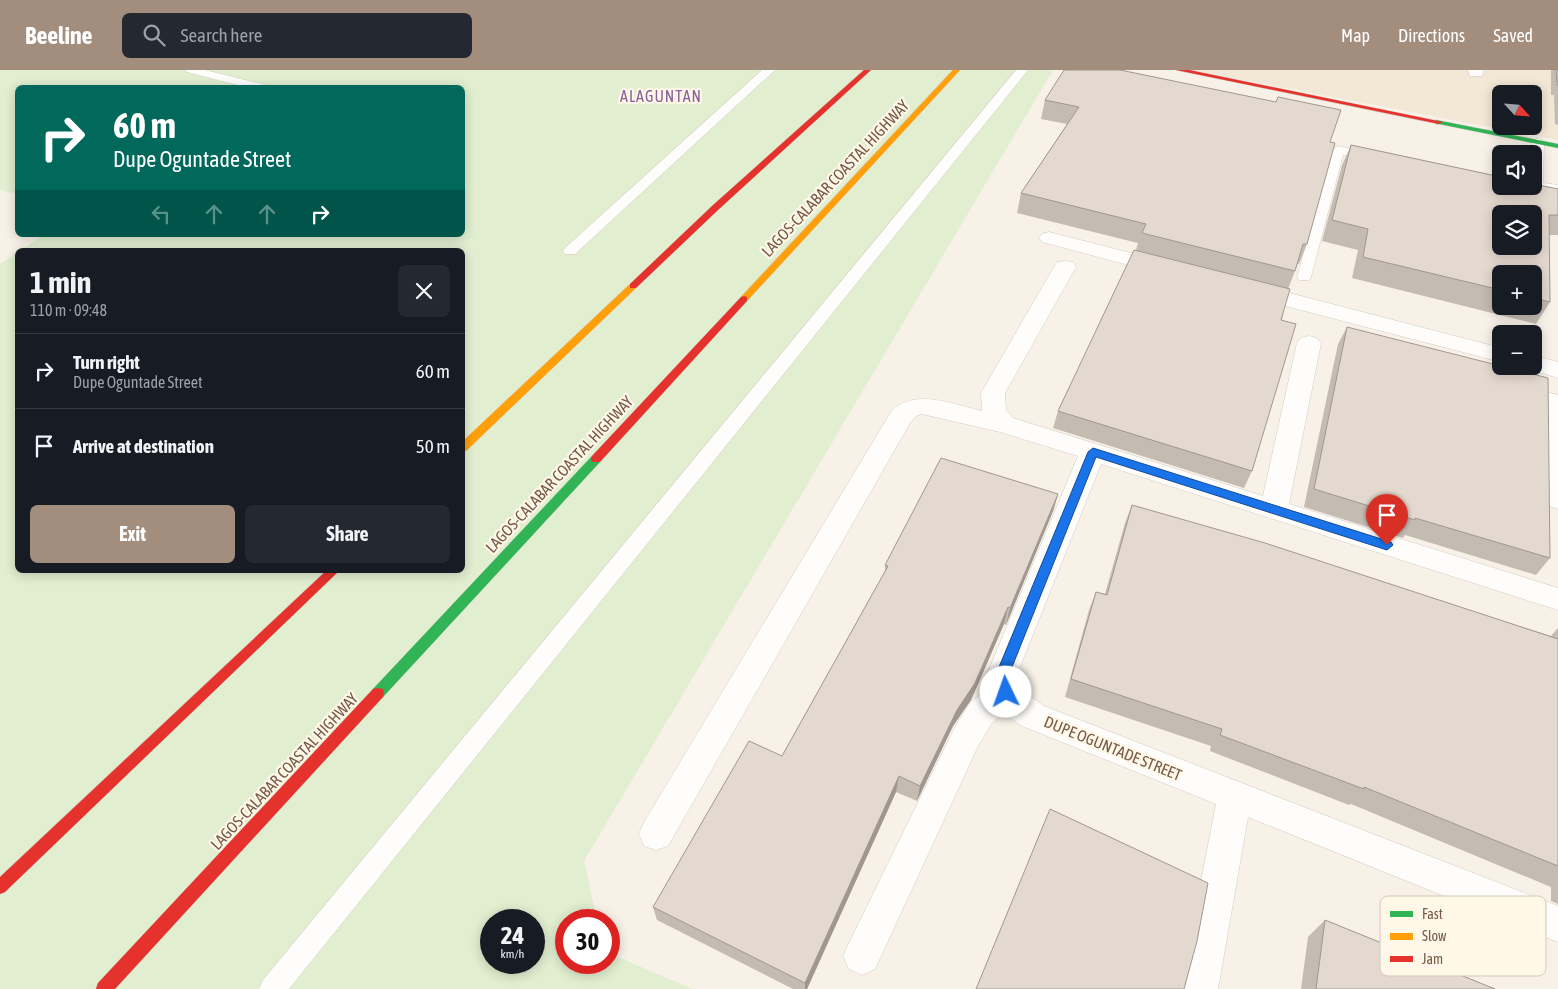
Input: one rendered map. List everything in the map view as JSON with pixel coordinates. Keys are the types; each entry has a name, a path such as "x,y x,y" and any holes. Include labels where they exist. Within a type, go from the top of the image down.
{"main road":[{"path":"465,445 715,208 868,70"},
{"name":"LAGOS-CALABAR COASTAL HIGHWAY","path":"104,989 957,70"},
{"path":"1179,70 1558,146"},
{"path":"0,887 331,573"}],"street":[{"path":"1049,238 1184,273"},
{"path":"1004,424 992,408 993,393 1065,267"},
{"path":"1232,286 1492,353"},
{"path":"1274,509 1309,343"},
{"path":"1542,365 1558,370"},
{"path":"1550,401 1558,499"},
{"path":"656,834 891,432 907,410 922,406 1004,424 1558,600"},
{"path":"862,956 966,737 981,713 1006,692 1003,672 1093,452"},
{"name":"DUPE OGUNTADE STREET","path":"1006,692 1016,706 1034,716 1487,896"},
{"path":"1199,989 1235,796"},
{"name":"DUPE OGUNTADE STREET","path":"1546,919 1558,924"}],"lane":[{"path":"192,70 253,85"},
{"path":"570,251 769,70"},
{"path":"272,989 1022,70"},
{"path":"1304,277 1338,150 1386,159"},
{"path":"1542,187 1558,189"}],"shaded area":[{"path":"1191,70 1558,70 1558,140 1532,135 1542,135 1542,85 1492,85 1492,127"}],"green space":[{"path":"0,70 1053,70 584,861 595,909 555,909 555,974 620,974 620,958 692,989 0,989 0,264 15,253 15,573 465,573 465,248 24,248 41,237 465,237 465,85 15,85 15,194 0,190"}],"building":[{"path":"1064,70 1120,70 1276,102 1278,97 1341,110 1330,142 1335,143 1307,244 1303,244 1295,271 1142,233 1146,224 1021,193 1079,107 1045,100"},
{"path":"1556,70 1558,70 1558,85 1557,85"},
{"path":"1351,145 1492,175 1492,195 1542,195 1542,186 1558,189 1558,215 1549,215 1550,302 1542,300 1542,265 1492,265 1492,288 1363,257 1368,229 1332,220"},
{"path":"1134,250 1290,289 1281,320 1296,324 1252,471 1058,411"},
{"path":"1347,327 1492,364 1492,375 1536,375 1548,378 1550,558 1314,489"},
{"path":"941,458 1058,494 1010,608 1008,607 975,683 957,710 920,786 899,776 805,983 653,907 749,741 782,756 888,566 885,565"},
{"path":"1132,505 1265,543 1558,639 1558,866 1364,787 1364,789 1220,735 1222,729 1071,679 1096,592 1107,595"},
{"path":"1050,809 1208,883 1197,941 1184,989 976,989"},
{"path":"1325,920 1380,942 1380,976 1463,976 1495,989 1316,989"}],"traffic: fast":[{"path":"1439,122 1558,146"},
{"path":"378,693 596,459"}],"traffic: slow":[{"path":"744,299 957,70"},
{"path":"465,445 633,286"}],"traffic: jam":[{"path":"633,286 715,208 868,70"},
{"path":"1179,70 1439,122"},
{"path":"596,459 744,299"},
{"path":"0,887 331,573"},
{"path":"104,989 378,693"}],"district":[{"name":"ALAGUNTAN","path":"661,96"}],"route":[{"path":"1006,692 1003,672 1093,452 1387,545"}]}
